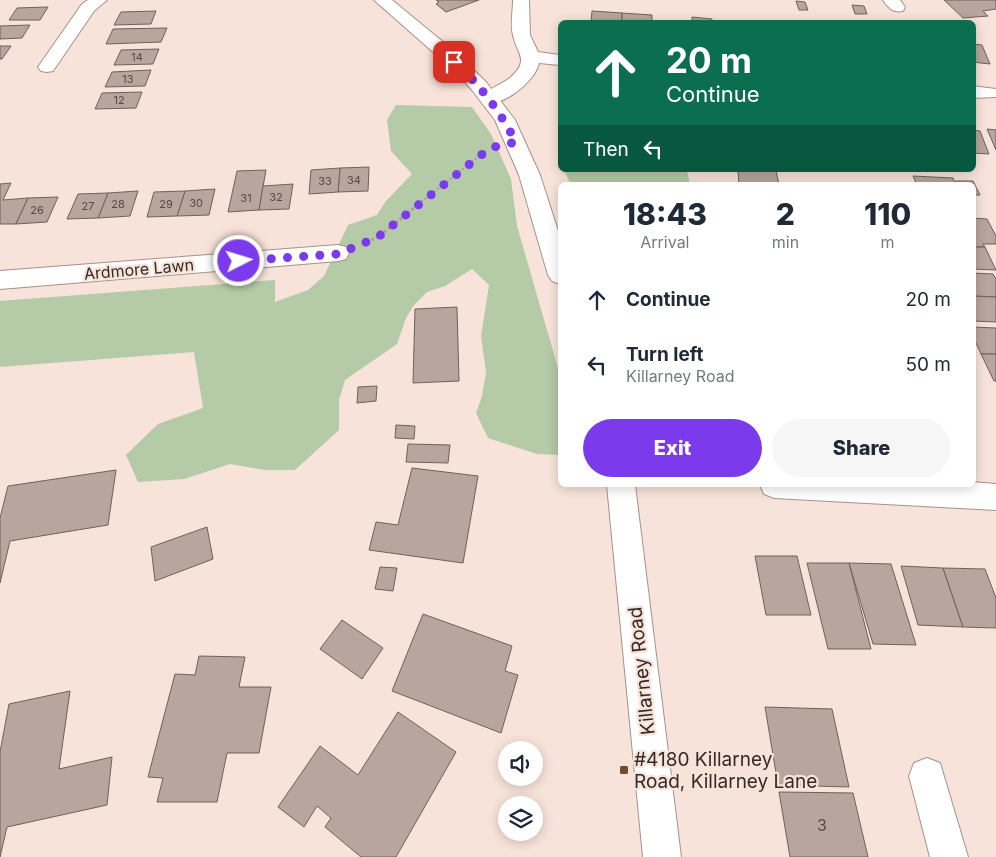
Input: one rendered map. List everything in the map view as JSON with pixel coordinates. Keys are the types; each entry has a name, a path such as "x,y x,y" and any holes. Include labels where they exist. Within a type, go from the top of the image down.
{"street":[{"path":"47,67 88,8 99,0"},
{"path":"382,0 466,72 490,99 504,119 516,142 558,269"},
{"path":"490,99 510,88 528,71 531,57 521,35 521,0"},
{"path":"531,57 558,60"},
{"name":"Ardmore Lawn","path":"0,280 338,254"},
{"name":"Killarney Road","path":"621,487 662,857"},
{"path":"846,487 953,490 996,497"},
{"path":"927,776 949,857"}],"path":[{"path":"338,254 378,237 490,148 516,142"}],"green space":[{"path":"396,105 472,107 491,134 511,179 517,226 558,368 558,455 537,454 488,438 476,413 482,396 486,372 481,336 489,285 472,269 445,286 427,292 414,305 406,318 397,344 345,380 339,400 339,430 295,470 265,470 230,464 184,479 138,482 126,455 158,424 203,408 194,352 0,367 0,301 275,280 275,302 308,290 324,276 348,225 377,215 386,201 412,174 391,151 387,120"},
{"path":"565,172 687,172 689,182 570,182"}],"building":[{"path":"436,0 479,0 446,12 436,4 439,2"},
{"path":"944,0 996,0 996,9 983,11 988,16 963,18"},
{"path":"796,1 805,2 808,10 799,10"},
{"path":"852,5 864,6 867,14 855,14"},
{"path":"48,7 40,20 9,20 17,8"},
{"path":"156,11 151,24 114,25 121,12"},
{"path":"592,11 622,13 622,20 591,20"},
{"path":"622,13 652,15 652,20 622,20"},
{"path":"692,17 712,19 712,20 692,20"},
{"path":"30,25 22,38 0,39 0,26"},
{"path":"167,28 161,42 106,44 113,29"},
{"path":"976,44 982,45 990,64 976,62"},
{"path":"0,46 11,46 2,59 0,59"},
{"path":"159,49 153,64 114,65 121,50"},
{"path":"151,70 145,86 105,87 112,72"},
{"path":"142,92 136,108 95,109 102,93"},
{"path":"987,129 996,130 996,150"},
{"path":"976,130 980,131 989,154 976,153"},
{"path":"369,167 368,191 338,192 340,168"},
{"path":"340,168 338,192 309,194 311,170"},
{"path":"266,170 259,210 228,212 237,171"},
{"path":"738,172 776,172 778,182 739,182"},
{"path":"913,176 953,178 954,181 974,182 916,182"},
{"path":"11,183 3,200 28,198 16,224 0,224 0,184"},
{"path":"293,184 289,209 259,210 263,186"},
{"path":"976,187 980,195 976,195"},
{"path":"215,189 209,215 177,216 185,191"},
{"path":"138,191 130,216 98,218 108,193"},
{"path":"185,191 177,216 147,217 154,192"},
{"path":"108,193 98,218 67,219 78,194"},
{"path":"58,197 47,222 16,224 28,198"},
{"path":"976,218 987,219 996,236 996,244 983,244 985,247 976,247"},
{"path":"976,247 985,247 996,270 976,269"},
{"path":"976,273 993,274 996,279 996,297 976,296"},
{"path":"976,296 996,297 996,322 976,321"},
{"path":"457,307 459,381 413,383 415,309"},
{"path":"976,327 996,328 996,354 981,354 976,343"},
{"path":"981,354 996,354 996,381 994,381"},
{"path":"377,386 376,401 357,403 358,387"},
{"path":"396,425 415,426 414,439 395,438"},
{"path":"408,444 450,445 448,463 406,462"},
{"path":"412,468 478,476 463,563 369,550 376,522 398,525"},
{"path":"116,470 108,525 10,541 0,583 0,518 8,486"},
{"path":"207,527 213,559 155,581 151,547"},
{"path":"755,556 797,556 811,615 766,615"},
{"path":"807,563 849,563 871,649 828,649"},
{"path":"849,563 891,564 916,645 873,644"},
{"path":"901,566 943,568 963,627 918,625"},
{"path":"380,567 397,568 393,591 375,589"},
{"path":"943,568 985,569 996,598 996,628 963,627"},
{"path":"423,614 512,646 505,671 518,675 501,733 392,691"},
{"path":"342,620 383,648 362,679 320,649"},
{"path":"199,656 245,657 239,687 271,687 259,753 227,753 217,802 157,802 163,778 148,777 175,674 195,675"},
{"path":"70,691 59,769 112,757 107,805 7,827 0,857 0,752 9,704"},
{"path":"765,707 832,709 849,787 778,785"},
{"path":"398,712 456,752 396,857 361,857 325,827 331,818 317,806 304,827 278,807 320,746 358,775"},
{"path":"779,792 853,793 868,857 790,857"}],"place":[{"name":"#4180 Killarney Road, Killarney Lane","path":"624,770"}],"route":[{"path":"239,261 338,254 378,237 490,148 516,142 504,119 490,99 466,72 454,62"}]}
